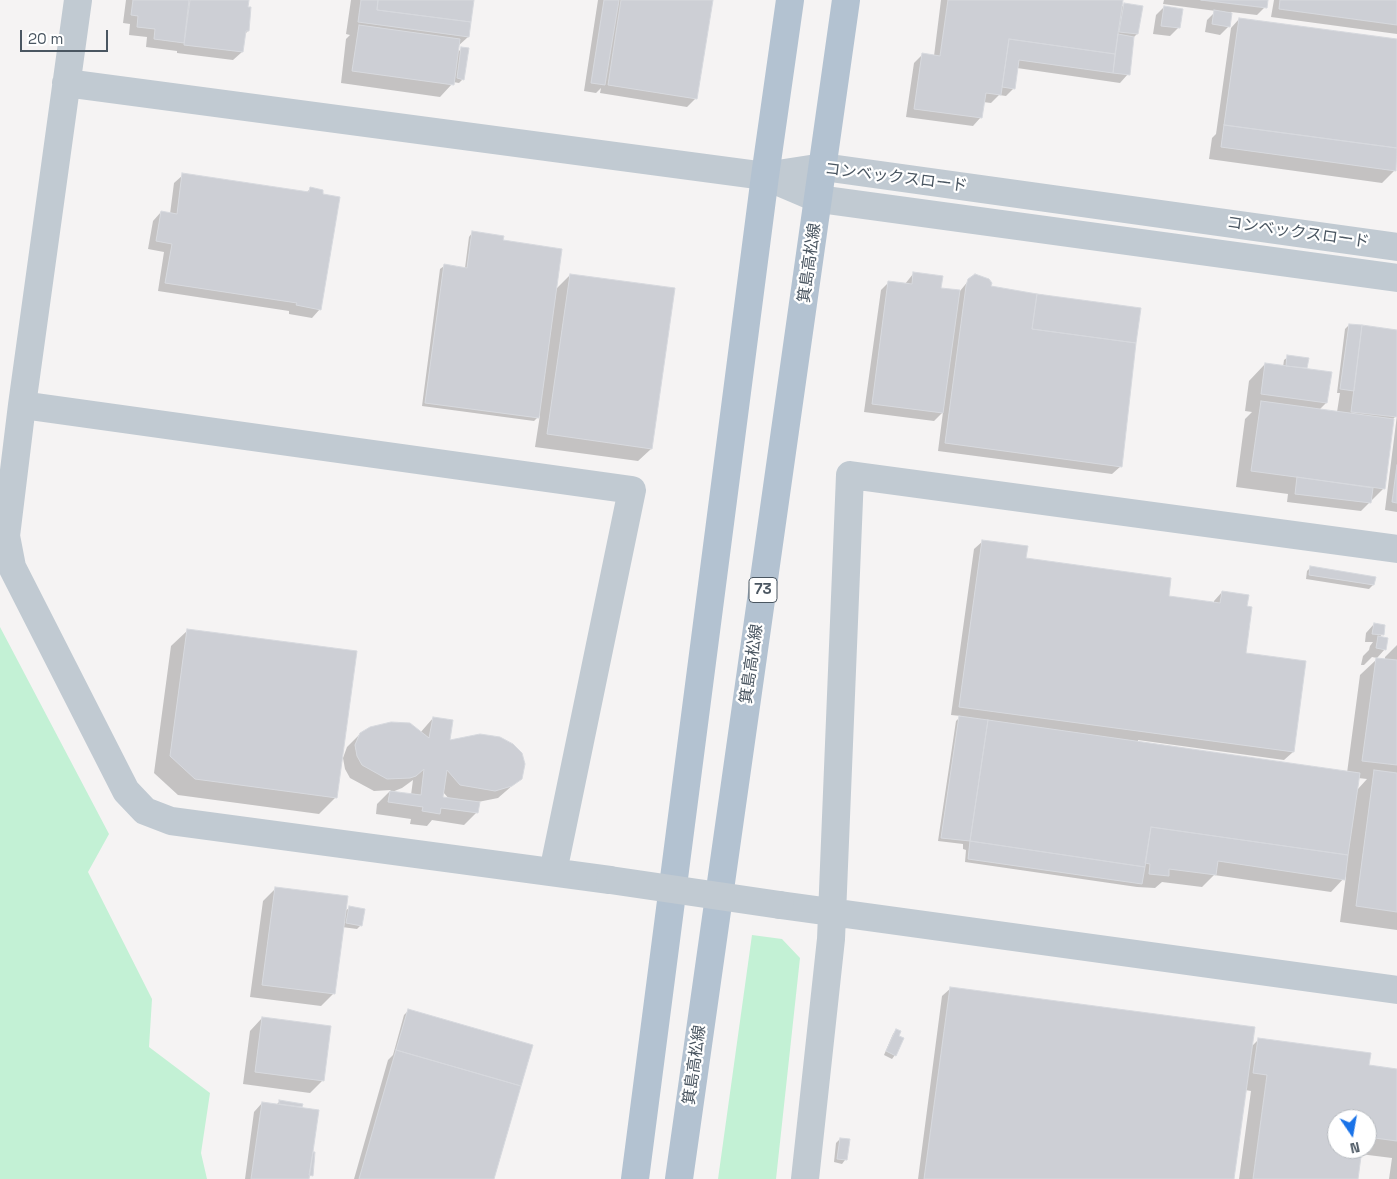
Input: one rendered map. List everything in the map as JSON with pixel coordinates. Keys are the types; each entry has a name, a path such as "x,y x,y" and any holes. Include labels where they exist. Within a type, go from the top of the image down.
{"main road":[{"path":"635,1179 765,176 790,0"},
{"name":"箕島高松線","path":"679,1179 846,0"}],"street":[{"path":"78,0 22,405 6,536 12,567 126,791 145,811 171,821 553,872 833,913 1397,990"},
{"path":"66,83 765,176"},
{"name":"コンベックスロード","path":"765,176 823,167 1397,247"},
{"name":"コンベックスロード","path":"765,176 819,199 1397,278"},
{"path":"22,405 407,457 632,490 553,872"},
{"path":"805,1179 833,913 850,475 1397,549"}],"green space":[{"path":"0,627 109,834 88,872 152,999 149,1047 210,1093 201,1153 207,1179 0,1179"},
{"path":"752,935 782,939 800,958 776,1179 718,1179"}],"building":[{"path":"133,0 189,0 184,43 154,39 155,29 137,27 138,16 131,15"},
{"path":"190,0 249,0 248,7 251,7 249,31 246,31 243,52 184,45"},
{"path":"361,0 378,0 377,10 471,22 469,37 358,22"},
{"path":"378,0 474,0 471,22 377,10"},
{"path":"604,0 619,0 605,85 591,83"},
{"path":"621,0 713,0 697,99 608,85"},
{"path":"948,0 1123,0 1115,54 1009,39 1001,95 986,93 982,118 914,109 922,53 940,56"},
{"path":"1201,0 1268,0 1267,8"},
{"path":"1280,0 1397,0 1397,25 1279,9"},
{"path":"1124,3 1143,6 1138,34 1119,32"},
{"path":"1164,6 1183,9 1180,28 1161,26"},
{"path":"1214,10 1232,13 1230,27 1212,24"},
{"path":"1239,18 1397,39 1397,148 1224,125"},
{"path":"359,25 460,39 454,85 352,71"},
{"path":"1118,34 1134,37 1130,75 1113,73"},
{"path":"1009,39 1115,54 1113,73 1019,60 1015,89 1002,87"},
{"path":"461,47 469,48 464,80 457,78"},
{"path":"1224,125 1397,148 1396,171 1221,147"},
{"path":"182,173 309,192 310,187 323,190 323,194 340,197 321,310 296,305 297,303 165,283 172,244 156,241 161,211 177,214"},
{"path":"472,231 504,236 503,240 562,249 539,418 425,403 444,264 467,268"},
{"path":"913,272 943,276 941,288 960,290 943,413 872,404 888,281 912,284"},
{"path":"570,274 675,288 652,449 547,434"},
{"path":"975,274 989,279 992,283 991,286 1037,294 1032,329 1136,343 1122,467 945,443 966,286 968,279"},
{"path":"1037,294 1141,308 1136,343 1032,329"},
{"path":"1349,324 1362,325 1354,391 1340,389"},
{"path":"1362,325 1397,330 1397,417 1351,412"},
{"path":"1287,355 1309,358 1307,368 1286,366"},
{"path":"1265,363 1332,372 1327,403 1261,394"},
{"path":"1261,401 1394,419 1385,489 1251,471"},
{"path":"1397,465 1397,503 1392,502"},
{"path":"1297,477 1373,488 1371,503 1295,494"},
{"path":"982,540 1028,546 1026,558 1171,578 1169,596 1220,603 1222,591 1249,595 1247,606 1252,607 1246,653 1306,661 1294,752 959,707"},
{"path":"1310,566 1376,577 1374,585 1309,575"},
{"path":"1374,623 1385,625 1384,635 1372,634"},
{"path":"187,629 357,651 337,798 195,779 170,756"},
{"path":"1378,636 1388,638 1386,650 1376,648"},
{"path":"1376,658 1397,660 1397,765 1362,761"},
{"path":"959,716 988,720 970,841 941,838"},
{"path":"433,717 453,720 450,740 480,734 500,737 513,744 522,753 525,764 522,779 512,786 495,791 460,785 447,770 443,797 480,802 478,813 441,808 440,814 422,811 423,807 388,802 390,791 421,795 424,769 416,776 410,778 387,779 362,765 357,756 355,745 360,733 370,727 391,722 410,723 429,738"},
{"path":"988,720 1360,773 1348,855 1151,827 1145,867 970,841"},
{"path":"1374,770 1397,773 1397,912 1356,906"},
{"path":"1151,827 1348,855 1345,880 1218,861 1216,875 1169,869 1169,876 1149,874 1150,864 1145,863"},
{"path":"970,841 1145,867 1142,884 968,859"},
{"path":"275,887 348,896 335,994 262,985"},
{"path":"349,906 365,909 362,926 346,923"},
{"path":"950,987 1255,1027 1234,1179 924,1179"},
{"path":"408,1009 533,1045 521,1086 396,1050"},
{"path":"262,1017 331,1026 324,1081 255,1072"},
{"path":"896,1029 901,1031 899,1036 904,1038 896,1056 886,1051"},
{"path":"1258,1038 1371,1053 1369,1065 1397,1069 1397,1141 1377,1138 1377,1109 1327,1109 1327,1159 1361,1159 1358,1179 1253,1179 1267,1075 1253,1073"},
{"path":"396,1050 521,1086 494,1179 359,1179"},
{"path":"279,1100 303,1104 302,1107 279,1104"},
{"path":"262,1102 319,1110 309,1179 251,1179"},
{"path":"840,1138 850,1139 847,1160 837,1159"},
{"path":"313,1152 315,1152 313,1176 309,1175"}]}
